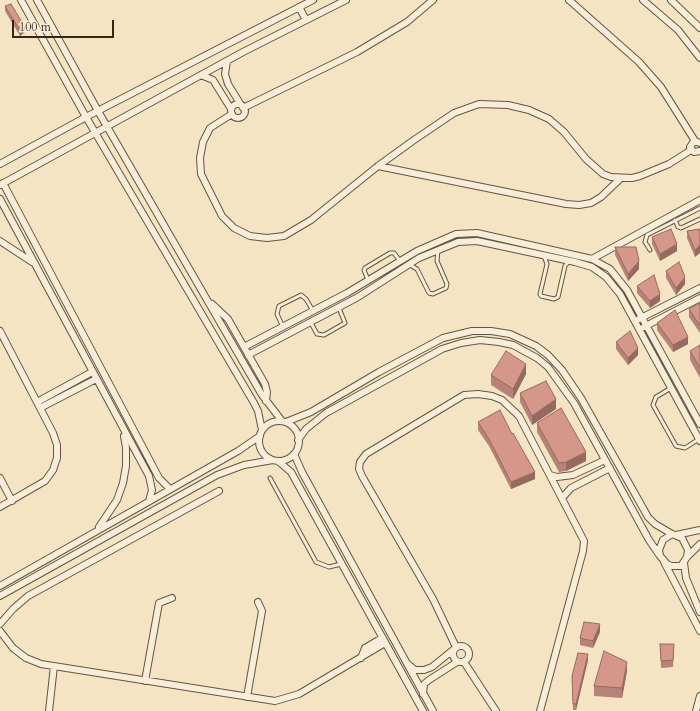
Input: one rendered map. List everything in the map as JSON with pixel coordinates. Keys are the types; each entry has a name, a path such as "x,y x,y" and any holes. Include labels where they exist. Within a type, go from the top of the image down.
{"street":[{"path":"21,0 95,133 254,403 258,411 262,450 291,472 423,711"},
{"path":"37,0 98,111 266,401 284,422 297,433 298,440"},
{"path":"0,164 86,117 313,0"},
{"path":"170,489 159,478 20,213 2,184 227,61 346,0"},
{"path":"433,0 407,22 357,52 242,107 236,105 232,112 210,128 203,142 200,158 201,174 222,216 234,228 250,236 267,238 284,236 311,220 378,166 454,113 479,104 490,104 529,110 549,119 564,132 586,159 604,174 621,178 640,176 669,164 691,150"},
{"path":"569,0 639,62 661,87 698,142 690,145 691,150"},
{"path":"643,0 678,30 700,58"},
{"path":"671,0 700,28"},
{"path":"299,7 306,20"},
{"path":"201,75 214,80 234,116 240,118 244,114 242,107 225,74 227,61"},
{"path":"691,150 696,152 700,151"},
{"path":"118,171 128,163"},
{"path":"378,166 566,204 591,204 601,198 621,178"},
{"path":"0,199 149,476 152,490 149,501"},
{"path":"592,259 700,200"},
{"path":"10,219 20,213"},
{"path":"244,347 313,311 400,261 446,238 466,232 477,233 592,259 610,270 627,290 698,413 700,422 691,425"},
{"path":"0,241 34,263"},
{"path":"248,355 338,307 406,266 438,250 458,242 477,241 592,267 606,277 620,294 700,440"},
{"path":"400,261 406,266"},
{"path":"635,321 700,288"},
{"path":"640,330 700,298"},
{"path":"210,303 223,312 244,347 266,388 266,401"},
{"path":"0,586 238,451 261,433 267,425 274,422 284,422 311,412 379,372 443,338 472,331 491,330 510,334 536,346 548,355 562,370 581,398 648,516 659,527 674,534 686,544 688,550 686,560 686,578 700,612"},
{"path":"0,331 53,433 57,445 57,458 53,470 45,481 0,507"},
{"path":"0,596 217,475 244,465 287,459 294,454 298,440 306,429 326,413 442,349 461,343 480,340 513,345 537,358 548,367 574,403 649,540 662,558 671,566 681,566 700,544"},
{"path":"37,402 92,372"},
{"path":"40,408 96,379"},
{"path":"457,662 453,658 455,648 432,597 362,476 360,462 366,454 464,396 478,394 492,396 511,406 519,416 582,536 584,546 540,711"},
{"path":"688,418 698,413"},
{"path":"97,530 108,516 117,500 123,483 126,466 126,448 123,430"},
{"path":"294,454 302,472 433,711"},
{"path":"550,475 566,477 574,475 605,460"},
{"path":"562,498 571,488 610,468"},
{"path":"0,478 12,501"},
{"path":"0,624 13,609 28,596 219,491"},
{"path":"700,524 697,531 674,534 663,540 659,550 700,631"},
{"path":"30,569 34,577"},
{"path":"145,681 159,603 172,598"},
{"path":"247,697 262,611 258,602"},
{"path":"0,631 13,648 26,658 54,666 276,701 299,694 361,658 365,648 384,641"},
{"path":"408,664 415,670 424,670 432,667 455,648 463,646 468,650 469,657 464,662 457,662 424,684 423,694"},
{"path":"464,662 496,711"},
{"path":"49,711 54,666"},
{"path":"696,711 700,696"}],"lane":[{"path":"650,250 645,242 646,236 675,220 700,209"},
{"path":"675,220 678,228 681,228 700,219"},
{"path":"406,266 417,269 429,293 433,294 446,288 448,284 437,261 438,250"},
{"path":"368,280 364,270 365,268 392,252 400,261"},
{"path":"544,256 547,264 540,294 541,296 554,299 558,297 565,266 569,261"},
{"path":"283,326 277,310 279,306 284,303 301,295 306,299 313,311"},
{"path":"310,321 317,334 324,335 345,323 338,307"},
{"path":"671,388 656,397 653,405 676,446 685,448 700,440"},
{"path":"270,478 316,562 329,567 342,564"}],"building":[{"path":"11,4 25,27 20,31 5,6"},
{"path":"671,229 677,244 660,254 652,237"},
{"path":"700,229 700,245 695,250 687,231"},
{"path":"615,247 636,247 639,261 628,274"},
{"path":"679,262 685,277 676,288 666,271"},
{"path":"654,275 660,294 650,301 637,286"},
{"path":"700,303 700,326 689,309"},
{"path":"675,310 688,337 673,345 657,323"},
{"path":"630,331 638,348 628,358 616,342"},
{"path":"700,345 700,368 690,351"},
{"path":"506,351 526,364 513,389 491,375"},
{"path":"546,381 556,399 532,416 520,393"},
{"path":"561,408 586,452 566,462 559,463 537,423"},
{"path":"500,410 512,434 513,433 535,472 511,482 489,439 478,422"},
{"path":"584,622 600,624 593,641 580,638"},
{"path":"660,644 674,644 673,660 661,661"},
{"path":"604,651 627,662 622,688 594,686"},
{"path":"578,653 588,654 576,704 573,704 572,676"}]}
